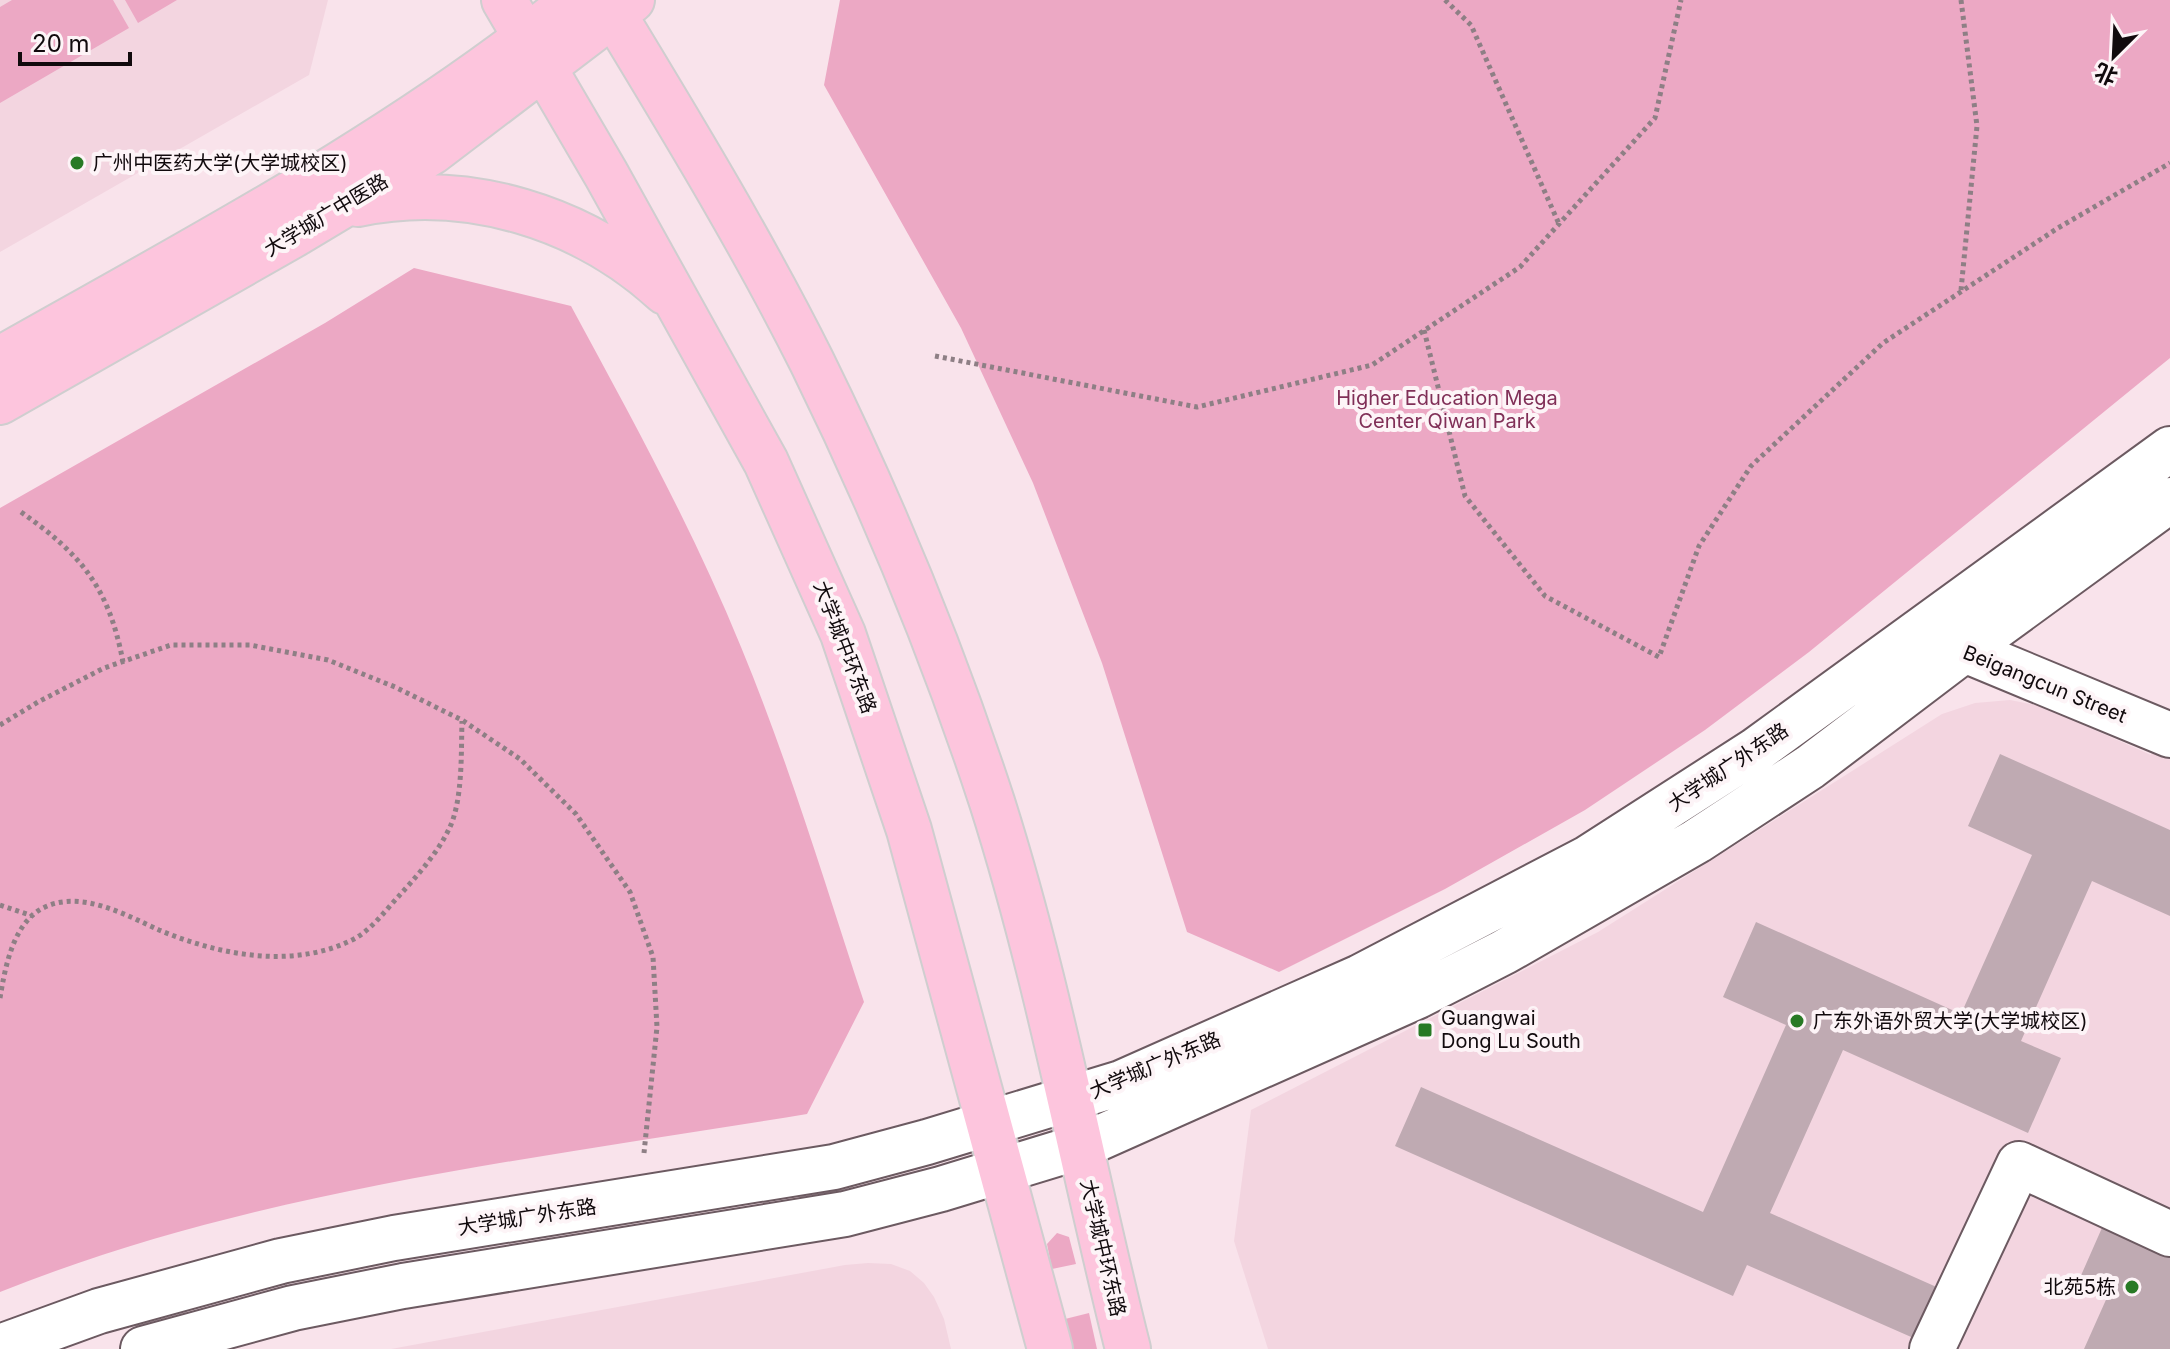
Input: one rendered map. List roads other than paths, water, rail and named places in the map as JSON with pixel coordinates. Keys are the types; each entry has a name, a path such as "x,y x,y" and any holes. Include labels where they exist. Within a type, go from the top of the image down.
{"main road":[{"name":"大学城中环东路","path":"504,0 766,462 843,634 909,830 1050,1349"},
{"name":"大学城广中医路","path":"0,402 432,152 535,53 574,0"},
{"name":"大学城中环东路","path":"617,5 812,363 891,533 959,707 992,805 1037,965 1128,1349"},
{"name":"大学城广中医路","path":"0,359 617,5"},
{"path":"340,208 373,201 444,197 512,207 584,236 647,276 678,304"}],"street":[{"name":"大学城广外东路","path":"0,1347 99,1311 281,1261 394,1238 834,1167 990,1124 1121,1083 1360,977 1588,858 1756,750 2170,449"},
{"path":"143,1349 293,1308 403,1286 845,1214 1079,1147 1335,1035 1516,945 1697,841 1810,767 2170,500"},
{"name":"Beigangcun Street","path":"1922,631 1963,651 2170,735"},
{"path":"1932,1349 2019,1164 2170,1234"}],"place":[{"name":"广州中医药大学(大学城校区)","path":"77,163"},
{"name":"广东外语外贸大学(大学城校区)","path":"1797,1021"},
{"name":"Guangwai Dong Lu South","path":"1425,1030"},
{"name":"北苑5栋","path":"2132,1287"}],"park label":[{"name":"Higher Education Mega Center Qiwan Park","path":"1447,410"}]}
